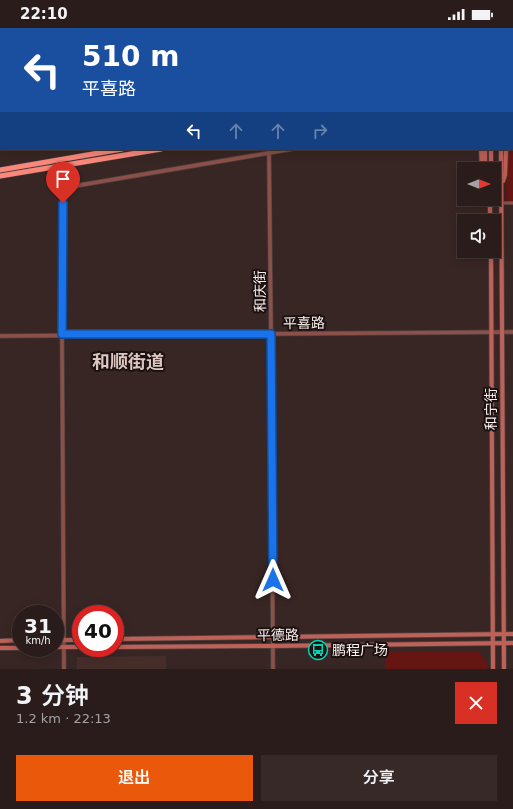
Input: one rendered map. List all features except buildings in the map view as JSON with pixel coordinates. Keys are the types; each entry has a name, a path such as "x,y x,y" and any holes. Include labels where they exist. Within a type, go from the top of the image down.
{"highway":[{"path":"0,170 116,150"},
{"path":"0,176 155,150"}],"main road":[{"path":"481,150 483,162"},
{"path":"484,162 485,150"},
{"path":"491,150 491,162"},
{"name":"和宁街","path":"502,150 504,669"},
{"path":"502,186 505,175 506,150"},
{"name":"和宁街","path":"491,258 493,669"},
{"name":"平德路","path":"124,639 513,634"},
{"path":"0,641 12,640"},
{"path":"64,640 72,640"},
{"name":"平德路","path":"124,647 513,643"},
{"path":"64,647 72,647"},
{"path":"0,648 12,648"}],"street":[{"path":"64,605 62,334 64,188 286,150"},
{"name":"和庆街","path":"269,153 273,669"},
{"path":"502,203 513,203"},
{"name":"平喜路","path":"0,336 62,334 513,332"},
{"path":"64,657 64,669"}],"shaded area":[{"path":"507,150 513,150 513,201 506,201"},
{"path":"385,652 479,652 487,662 487,669 385,669"},
{"path":"166,656 166,669 77,669 77,657"}],"place":[{"name":"鹏程广场","path":"318,650"}],"district":[{"name":"和顺街道","path":"128,362"}],"route":[{"path":"63,203 62,334 271,334 273,580"}]}
